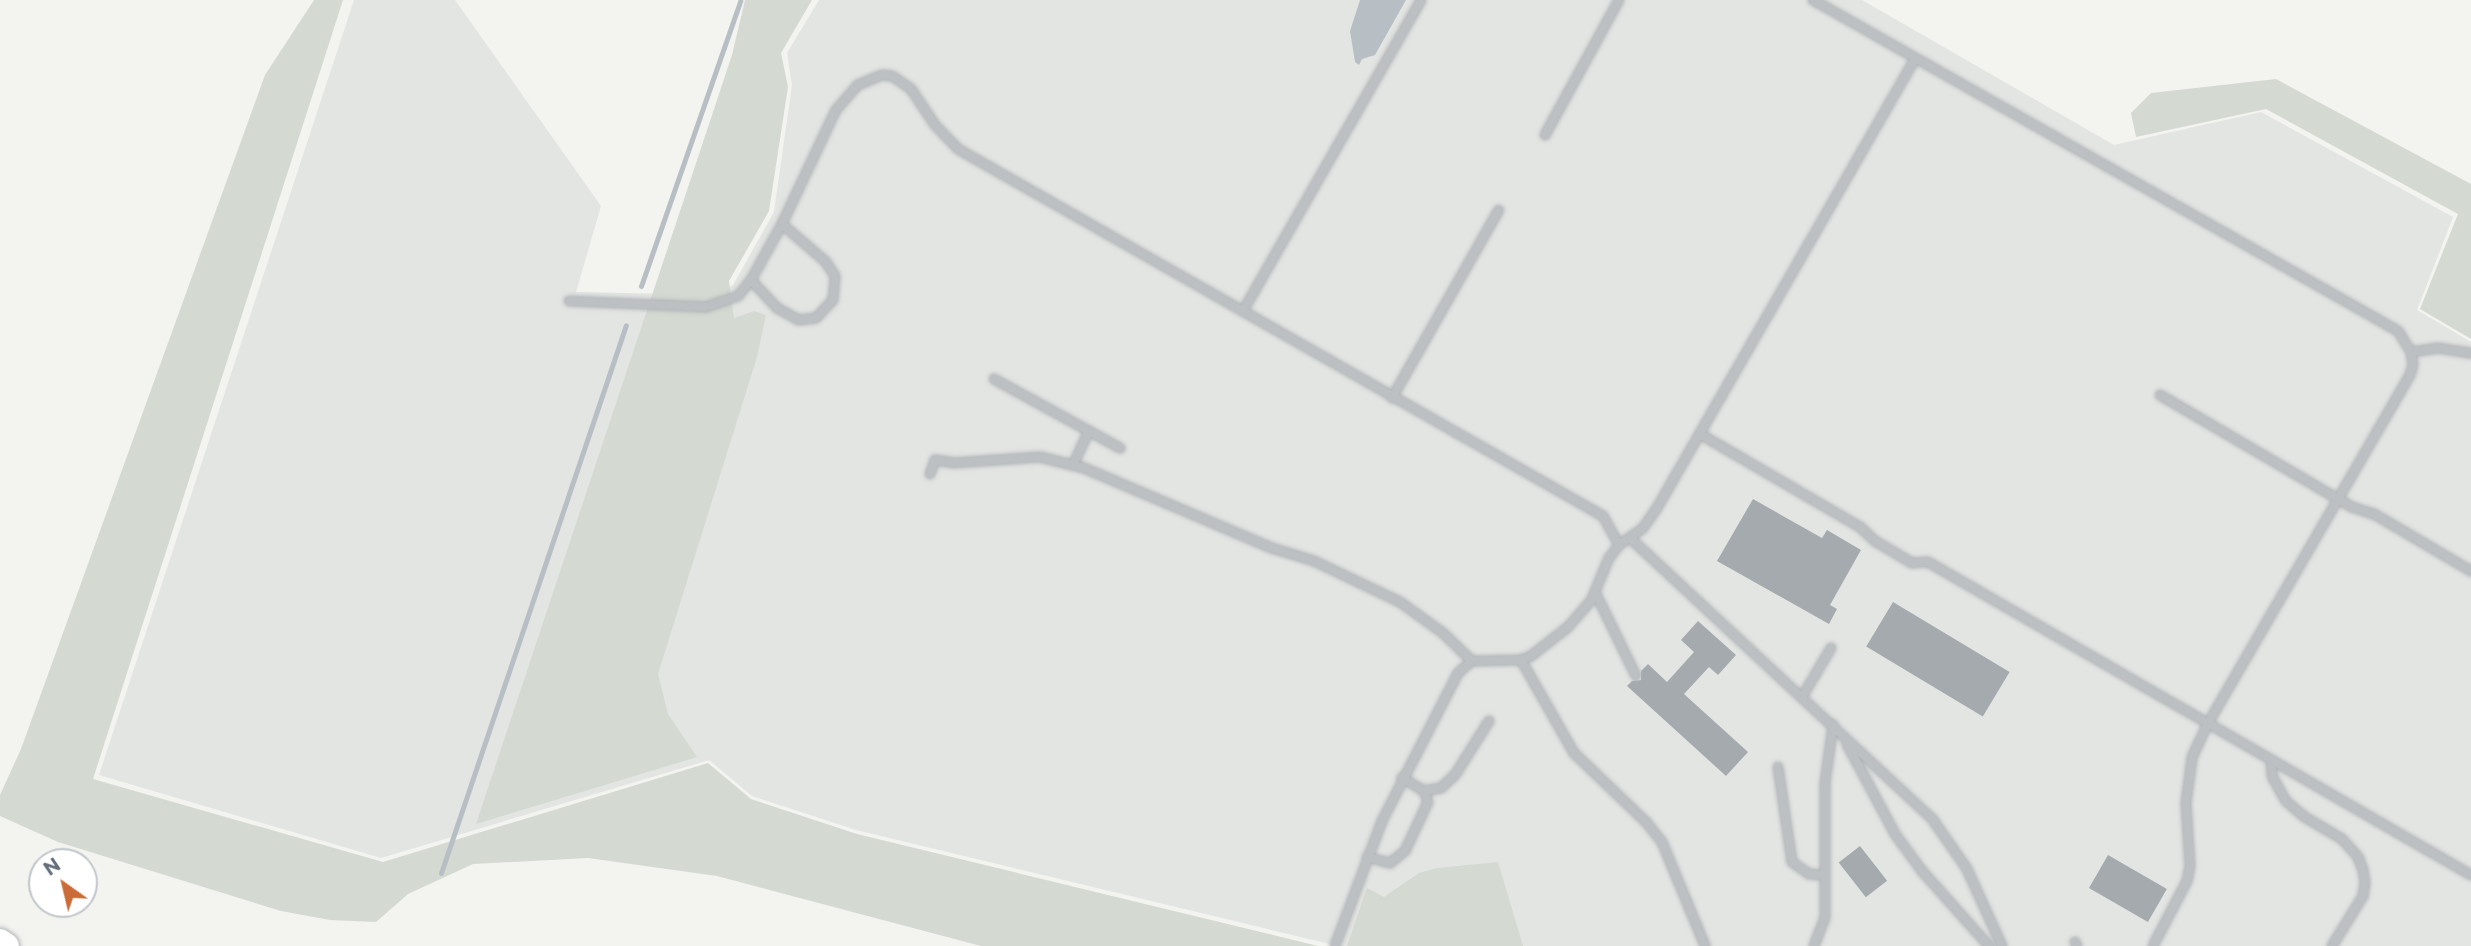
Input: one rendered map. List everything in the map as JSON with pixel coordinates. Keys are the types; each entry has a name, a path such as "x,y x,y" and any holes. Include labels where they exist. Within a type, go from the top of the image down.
{"highway":[{"path":"0,942 6,946"}],"lane":[{"path":"1243,311 1421,0"},
{"path":"1545,135 1619,0"},
{"path":"1814,0 1915,60 2398,331 2411,352 2413,365 2410,375 2208,723 2188,777 2190,866 2187,881 2153,946"},
{"path":"1335,946 1367,856 1402,778 1458,674 1472,661 1521,660 1559,635 1595,592 1609,558 1619,545 1631,539 1657,508 1915,60"},
{"path":"569,301 706,307 738,296 751,280 782,224 836,110 858,85 882,75 892,76 911,89 934,125 958,149 1603,516 1619,545"},
{"path":"1392,398 1499,211"},
{"path":"751,280 776,308 799,320 816,318 833,300 835,276 826,261 782,224"},
{"path":"2411,352 2438,348 2471,353"},
{"path":"994,379 1120,448"},
{"path":"2160,395 2338,499 2374,514 2471,571"},
{"path":"1073,465 1089,431"},
{"path":"1700,434 1860,527 1875,541 1912,563 1928,562 2471,875"},
{"path":"930,474 935,460 953,463 1040,457 1073,465 1272,548 1314,561 1401,603 1443,633 1472,661"},
{"path":"1631,539 1945,833 1972,879 2002,946"},
{"path":"1595,592 1636,676"},
{"path":"1802,697 1831,648"},
{"path":"1521,660 1574,753 1647,823 1662,842 1705,946"},
{"path":"1424,792 1441,788 1455,775 1489,721"},
{"path":"1814,946 1825,917 1825,783 1832,725"},
{"path":"1844,738 1895,834 1922,871 1989,946"},
{"path":"2272,760 2273,776 2286,802 2342,839 2358,856 2363,870 2363,895 2332,946"},
{"path":"1778,767 1792,862 1809,874 1825,875"},
{"path":"1367,856 1390,863 1405,851 1428,802 1424,792 1402,778"}],"shaded area":[{"path":"314,0 343,0 93,779 383,862 708,763 751,799 857,834 1318,946 981,946 717,876 588,858 473,864 408,894 376,922 330,920 281,911 98,854 98,848 77,848 58,842 0,816 0,795 21,749 265,75"},
{"path":"354,0 455,0 601,206 576,292 716,295 733,285 774,212 792,85 787,53 819,0 1862,0 2114,145 2261,112 2453,217 2417,310 2471,342 2471,946 1338,946 856,830 752,796 709,760 381,858 99,775"},
{"path":"745,0 812,0 781,53 788,87 769,211 729,281 734,318 754,311 766,315 757,357 658,674 668,714 697,757 476,824 732,55"},
{"path":"1360,0 1406,0 1375,55 1362,59 1359,65 1355,62 1350,31"},
{"path":"2276,79 2471,184 2471,339 2420,309 2458,214 2266,109 2136,137 2131,113 2151,93"},
{"path":"1498,862 1523,946 1347,946 1367,888 1384,897 1419,873 1437,868"}],"building":[{"path":"1753,499 1822,538 1827,530 1861,550 1830,605 1837,609 1829,624 1717,561"},
{"path":"1893,602 2010,672 1983,717 1866,647"},
{"path":"1698,621 1736,655 1718,675 1709,667 1684,694 1748,752 1726,776 1627,686 1632,681 1641,680 1641,671 1648,664 1667,682 1694,652 1681,640"},
{"path":"1860,846 1887,881 1866,897 1839,863"},
{"path":"2108,855 2167,889 2148,922 2089,888"}],"waterway":[{"path":"641,286 740,1"},
{"path":"441,873 626,325"}]}
